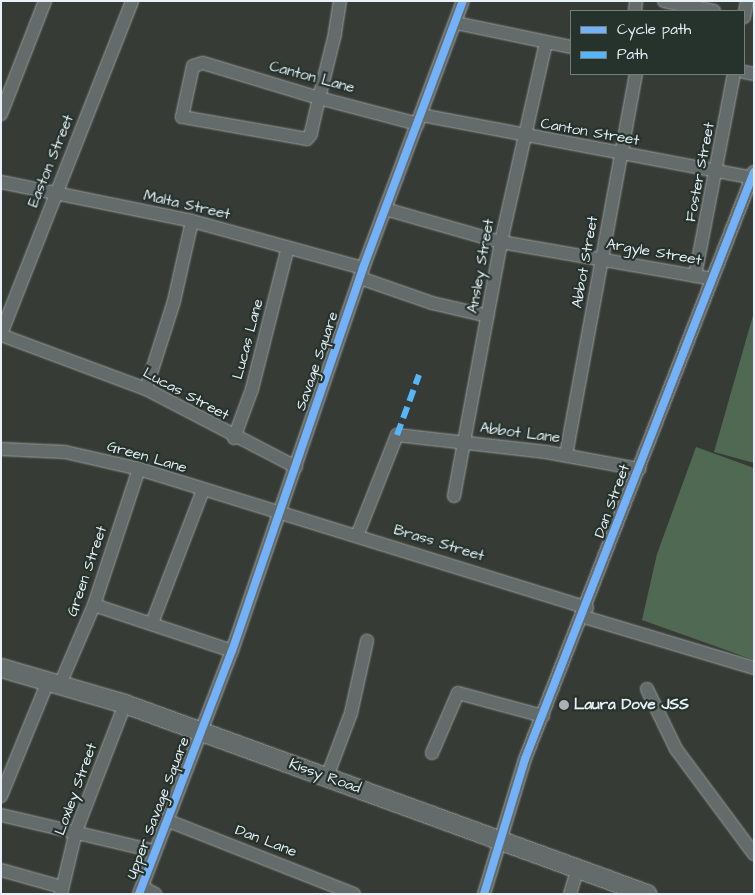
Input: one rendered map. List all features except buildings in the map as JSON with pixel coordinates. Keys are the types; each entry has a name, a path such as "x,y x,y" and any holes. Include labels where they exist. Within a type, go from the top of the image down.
{"main road":[{"name":"Kissy Road","path":"2,672 55,680 126,704 646,894"}],"street":[{"path":"1,114 45,1"},
{"name":"Easton Street","path":"1,335 55,193 132,1"},
{"path":"319,98 340,1"},
{"name":"Savage Square","path":"201,732 280,515 385,209 464,1"},
{"path":"664,1 709,10"},
{"path":"456,23 570,47"},
{"name":"Ansley Street","path":"454,496 501,242 523,136 546,43"},
{"name":"Canton Lane","path":"319,98 307,139 188,121 180,112 197,63 319,98 420,120"},
{"name":"Abbot Street","path":"566,455 604,260 636,75"},
{"name":"Foster Street","path":"695,276 717,173 734,75"},
{"name":"Canton Street","path":"420,120 523,136 717,173 753,176"},
{"name":"Dan Street","path":"484,894 543,716 585,613 693,320 712,279 753,176"},
{"name":"Malta Street","path":"1,182 192,221 288,247 362,273 432,303 488,316"},
{"name":"Argyle Street","path":"385,209 501,242 712,279"},
{"path":"146,389 174,301 192,221"},
{"name":"Lucas Lane","path":"234,438 252,389 288,247"},
{"path":"1,295 14,300"},
{"name":"Lucas Street","path":"1,335 146,389 234,438 296,467"},
{"name":"Abbot Lane","path":"357,536 397,435 566,455 639,469"},
{"name":"Green Lane","path":"1,449 65,452 139,469 280,515"},
{"name":"Green Street","path":"1,796 55,680 94,605 139,469"},
{"path":"152,623 203,490"},
{"name":"Brass Street","path":"280,515 357,536 754,668"},
{"path":"94,605 232,651"},
{"path":"327,777 354,704 367,642"},
{"path":"647,689 676,748 754,854"},
{"path":"432,753 458,693 543,716"},
{"name":"Loxley Street","path":"62,890 76,831 126,704"},
{"name":"Upper Savage Square","path":"141,890 201,732"},
{"path":"1,815 76,831 155,852"},
{"name":"Dan Lane","path":"166,820 354,894"},
{"path":"570,894 578,868"},
{"path":"1,870 62,890"},
{"path":"141,890 155,894"}],"green space":[{"path":"754,312 754,463 714,452"},
{"path":"696,447 754,468 754,660 642,620 657,554"}],"marked path":[{"path":"397,435 419,375"}],"cycle path":[{"path":"139,894 232,651 363,268 463,1"},
{"path":"484,894 525,759 754,172"}],"place":[{"name":"Laura Dove JSS","path":"564,705"}]}
